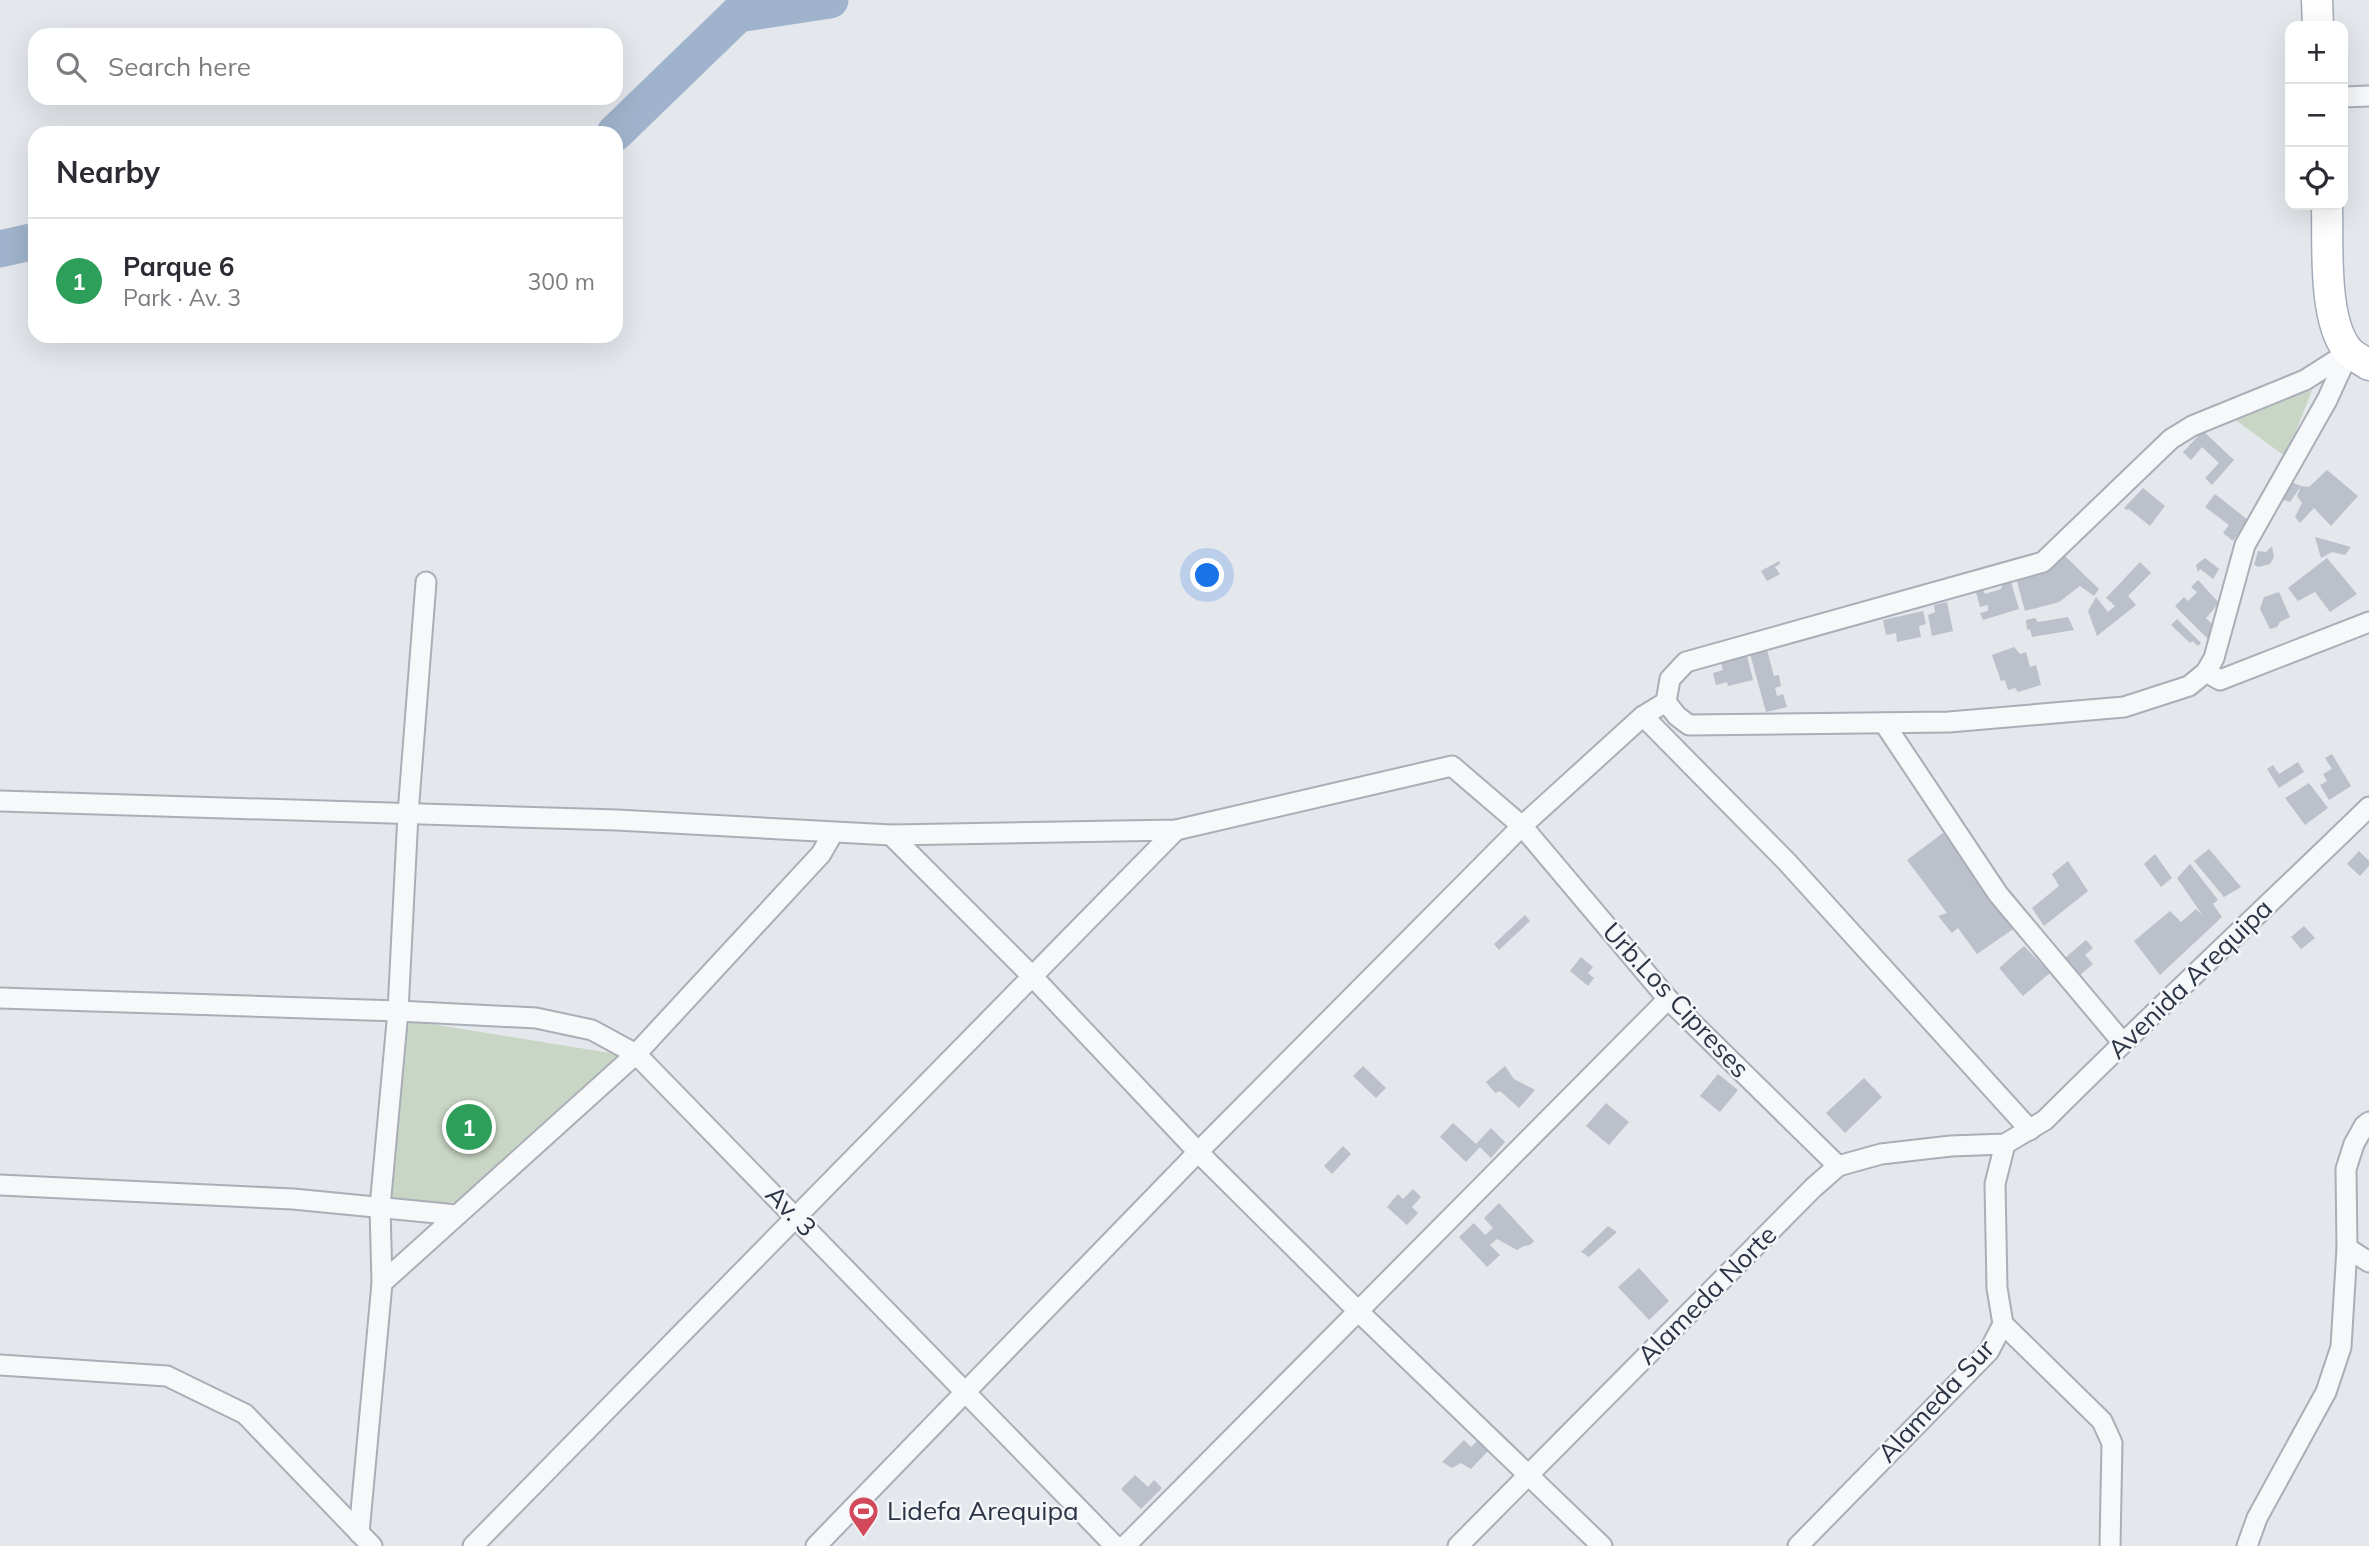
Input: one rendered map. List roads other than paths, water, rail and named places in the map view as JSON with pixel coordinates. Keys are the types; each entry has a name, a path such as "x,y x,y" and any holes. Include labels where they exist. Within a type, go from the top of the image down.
{"main road":[{"path":"2317,0 2318,21"},
{"path":"2327,210 2331,313 2339,337 2359,358"}],"street":[{"path":"2348,97 2369,96"},
{"path":"1666,702 1677,716 1689,724 1949,722 2124,707 2189,687 2206,672 2214,658 2245,545 2327,400 2359,358"},
{"path":"816,1546 1198,1152 1522,826 1643,716 1666,702 1670,680 1686,662 2043,562 2171,439 2192,426 2359,358"},
{"path":"366,1539 382,1283 380,1207 398,1011 408,814 426,582"},
{"path":"2206,672 2220,680 2369,622"},
{"path":"1643,716 1787,862 2030,1130"},
{"path":"1884,723 1998,894 2123,1043"},
{"name":"Urb.Los Cipreses","path":"1176,830 1452,766 1522,826 1668,999 1838,1166"},
{"path":"0,801 617,820 891,835 1176,830"},
{"name":"Avenida Arequipa","path":"2005,1144 2045,1120 2369,807"},
{"path":"473,1546 1176,830"},
{"path":"382,1283 636,1054 821,854 833,833"},
{"path":"891,835 1032,976 1198,1152 1359,1312 1602,1546"},
{"name":"Av. 3","path":"0,999 398,1011 536,1018 592,1030 636,1054 1115,1546"},
{"path":"1125,1546 1668,999"},
{"path":"2248,1546 2257,1518 2326,1392 2341,1347 2347,1248 2346,1169 2354,1144 2369,1122"},
{"name":"Alameda Norte","path":"1458,1546 1813,1188 1838,1166 1881,1154 2005,1144"},
{"name":"Alameda Sur","path":"1798,1546 1989,1351 2003,1324 1997,1288 1995,1184 2005,1144"},
{"path":"0,1185 293,1199 457,1215"},
{"path":"2347,1248 2369,1262"},
{"path":"2003,1324 2102,1421 2112,1443 2110,1546"},
{"path":"0,1365 167,1376 245,1414 366,1539"}],"waterway":[{"path":"622,126 738,14 830,0"},
{"path":"0,249 28,243"}],"place":[{"name":"Parque 6","path":"469,1127"},
{"name":"Lidefa Arequipa","path":"864,1538"}]}
